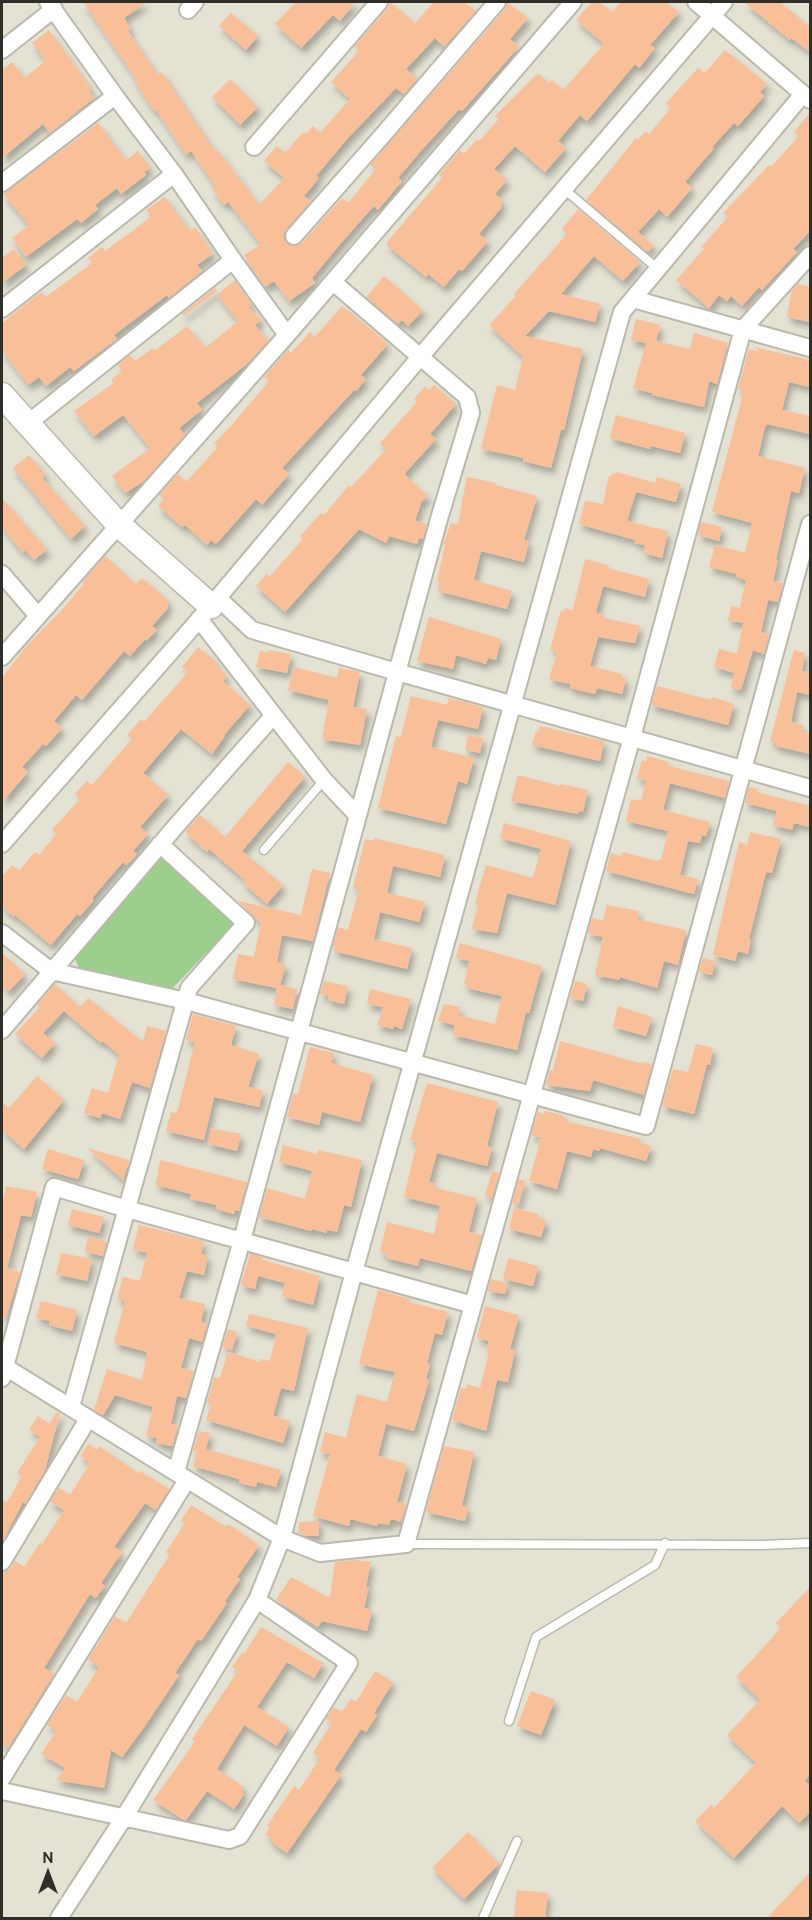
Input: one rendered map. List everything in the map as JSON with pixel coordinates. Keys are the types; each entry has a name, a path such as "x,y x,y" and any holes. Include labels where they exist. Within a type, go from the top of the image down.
{"street":[{"path":"254,147 379,2"},
{"path":"294,236 497,2"},
{"path":"2,657 287,335 573,2"},
{"path":"59,1918 123,1819 257,1600 282,1538 622,312 807,97 696,2"},
{"path":"2,844 210,608 420,357 724,2"},
{"path":"2,50 51,5 287,335"},
{"path":"2,183 115,96"},
{"path":"2,309 174,174"},
{"path":"473,1305 54,1187 2,1370 71,1407 282,1538 320,1553 406,1544 473,1305 632,737 743,329 810,255"},
{"path":"27,424 233,260"},
{"path":"2,1778 181,1476 242,1240 439,519 471,413 467,396 333,282"},
{"path":"633,299 810,348"},
{"path":"2,395 118,524 210,608 252,630 810,788"},
{"path":"2,933 51,971 186,1001 646,1126 810,524"},
{"path":"2,574 38,616"},
{"path":"210,608 273,716 324,780 358,816"},
{"path":"2,1030 160,844 273,716"},
{"path":"71,1407 189,988 246,922 160,844"},
{"path":"2,1562 88,1419"},
{"path":"2,1791 123,1819 229,1840 240,1836 349,1663 257,1600"}],"lane":[{"path":"564,189 658,269"},
{"path":"264,850 324,780"},
{"path":"509,1721 536,1637 655,1565 665,1543"},
{"path":"406,1544 810,1544"},
{"path":"483,1918 517,1841"}],"green space":[{"path":"160,857 235,923 170,991 79,969 74,956"}],"building":[{"path":"83,2 147,2 124,18 131,29 128,31 158,75 162,72 216,153 218,150 259,205 284,178 264,161 277,146 285,153 303,132 306,134 313,126 320,133 350,99 331,82 359,51 354,47 387,9 390,2 415,23 434,2 464,2 476,11 444,47 435,38 406,69 417,79 404,94 396,88 348,138 316,176 319,178 304,196 311,201 284,233 284,240 293,246 302,243 342,198 348,203 376,169 370,165 505,9 507,2 528,18 510,39 519,47 462,111 459,109 419,153 398,178 402,181 378,210 374,206 341,243 312,278 315,283 289,301 274,281 265,287 251,267 244,255 260,243 228,202 224,205 213,190 216,187 191,151 186,155 156,110 154,111 134,80 136,79"},
{"path":"296,2 355,2 340,21 333,15 301,48 275,24"},
{"path":"592,2 599,2 612,12 621,2 666,2 679,12 650,45 655,48 639,68 635,64 587,121 580,115 558,141 566,148 545,172 515,146 494,169 507,180 495,194 503,201 500,205 502,207 479,234 488,241 462,271 459,269 444,287 428,274 426,277 387,245 387,242 442,178 439,175 460,150 464,154 477,139 479,141 499,119 495,116 538,73 549,83 552,80 563,90 604,44 576,20"},
{"path":"744,2 780,2 810,27 810,52 791,38 790,40"},
{"path":"231,13 258,36 246,50 219,26"},
{"path":"49,30 91,89 89,91 94,98 50,133 43,124 2,158 2,70 12,62 24,78 46,61 32,43"},
{"path":"725,50 767,84 760,92 764,96 738,126 734,123 712,147 714,148 685,182 692,188 667,217 659,209 638,232 654,246 648,252 586,200 636,138 638,140 646,131 649,134 671,108 666,103 698,68 705,73"},
{"path":"230,79 258,107 240,125 212,97"},
{"path":"810,113 810,231 793,249 797,252 762,290 759,287 742,306 731,296 727,301 719,295 709,308 676,280 704,249 701,247 728,217 723,213 769,165 771,167 799,136 794,132"},
{"path":"98,123 126,160 138,151 150,168 144,172 146,175 121,194 117,188 95,205 98,209 81,223 77,219 26,257 12,238 29,225 3,194"},
{"path":"165,197 190,231 195,227 213,254 197,265 202,271 169,298 167,295 114,335 117,339 74,371 70,367 46,386 39,377 28,385 2,350 2,323 41,292 46,297 92,263 88,258 102,247 105,251 151,217 146,210"},
{"path":"578,209 640,262 623,281 594,256 561,294 600,304 595,322 549,311 525,336 583,349 564,430 561,430 551,468 523,461 524,458 481,449 497,385 515,390 523,357 489,325 567,234 562,229"},
{"path":"14,249 26,265 2,283 2,258"},
{"path":"384,276 423,310 408,326 402,320 398,324 366,297"},
{"path":"235,280 252,305 249,307 261,320 255,325 268,341 248,363 197,403 202,410 179,428 185,435 143,482 125,493 112,476 150,448 123,415 94,436 74,411 114,383 111,380 122,371 118,365 130,355 135,361 153,348 154,351 187,326 205,348 238,321 217,295"},
{"path":"798,284 810,287 810,322 787,317 792,290"},
{"path":"215,288 217,291 184,316 182,314"},
{"path":"342,306 384,340 387,345 361,375 366,379 356,391 354,390 282,468 289,474 262,505 256,499 216,544 211,540 207,545 185,525 182,527 158,506 164,499 159,495 178,474 186,482 218,447 214,443 269,381 264,377 288,350 291,353 310,332 315,337"},
{"path":"636,319 660,325 656,341 690,349 694,333 728,343 717,384 709,381 704,407 652,395 652,393 633,388 646,343 631,340"},
{"path":"754,347 810,360 810,387 789,382 782,410 810,416 810,434 767,424 765,427 758,456 805,468 799,493 791,491 773,581 783,583 778,602 768,600 761,632 769,635 764,654 753,650 741,690 731,688 734,673 714,667 719,649 737,654 743,623 728,620 731,606 740,608 746,580 736,577 737,574 709,567 715,545 745,553 752,523 712,512 744,391 738,389 749,349 760,352"},
{"path":"434,385 456,404 430,434 436,439 405,475 428,496 421,503 415,521 427,524 423,539 419,538 417,544 389,536 386,543 359,529 285,612 256,586 267,574 270,576 303,539 300,536 321,513 324,515 349,485 351,487 386,450 380,443 417,402 414,399 425,386 429,390"},
{"path":"616,415 685,433 680,453 651,446 650,449 610,438"},
{"path":"29,455 46,475 42,478 85,526 71,539 13,468"},
{"path":"617,472 655,483 657,477 681,484 676,502 636,492 627,521 668,531 662,558 643,553 645,545 634,543 635,540 579,524 585,501 603,504 609,476"},
{"path":"467,477 496,483 495,485 537,496 524,540 529,541 524,562 481,551 474,580 512,591 507,609 438,591 440,582 437,581 445,545 443,545 451,523 458,524"},
{"path":"2,498 47,550 34,560 25,550 23,553 2,527"},
{"path":"701,522 722,527 719,541 698,535"},
{"path":"105,556 136,584 142,578 168,600 168,608 152,626 157,630 146,641 145,639 130,656 124,651 82,700 76,695 54,721 62,728 46,746 43,744 22,767 28,772 2,802 2,678 28,644 61,611"},
{"path":"585,559 649,579 645,597 603,586 596,613 605,615 604,618 640,626 635,643 598,637 590,666 622,674 622,677 626,679 622,694 597,688 595,694 570,688 570,684 549,679 557,652 550,650 561,610 564,611 565,608 573,610"},
{"path":"429,617 501,639 496,660 488,658 486,664 456,655 453,669 417,661"},
{"path":"198,647 217,662 215,664 227,676 223,681 250,705 224,735 212,754 181,729 143,773 168,795 140,827 148,834 133,851 137,854 127,865 123,862 92,898 94,900 80,916 77,914 51,945 2,906 2,877 12,865 19,871 35,852 39,855 56,834 52,830 80,799 75,794 87,781 92,785 132,739 127,735 141,719 144,722 188,672 182,667"},
{"path":"268,650 291,654 287,673 256,667 260,651 268,652"},
{"path":"794,650 805,653 802,671 810,673 810,695 797,692 791,722 803,725 802,732 810,734 810,754 776,746 776,743 770,742"},
{"path":"294,667 337,678 339,668 360,672 353,707 367,709 360,745 322,739 329,700 288,690"},
{"path":"657,686 711,700 712,697 734,704 728,725 651,705"},
{"path":"411,696 447,705 449,698 483,707 478,729 438,720 431,747 474,758 467,784 458,781 446,824 378,808 396,736 401,737"},
{"path":"540,726 604,741 600,761 532,745"},
{"path":"468,735 483,738 480,753 465,750"},
{"path":"647,756 669,762 668,766 729,781 725,798 670,783 663,810 710,822 706,836 702,835 700,843 688,841 680,875 698,879 694,894 606,871 611,853 621,856 623,852 657,861 661,860 668,831 626,821 631,799 641,801 646,781 637,778 642,760 646,761"},
{"path":"288,762 305,777 242,851 283,885 267,904 243,883 245,880 209,849 207,852 185,832 200,815 225,837"},
{"path":"518,775 560,786 561,784 588,790 583,812 579,811 578,814 511,801"},
{"path":"749,787 758,789 757,792 810,806 810,827 794,823 792,830 773,825 777,811 745,803"},
{"path":"504,823 571,841 555,905 507,893 497,933 472,929 478,904 475,903 486,865 533,878 541,849 500,838"},
{"path":"750,832 781,839 772,873 766,872 749,939 751,939 748,954 738,951 735,961 713,955 739,842 747,844"},
{"path":"374,838 445,855 440,877 393,866 387,893 425,902 419,922 380,912 374,939 412,948 407,969 334,951 335,946 333,946 338,927 348,930 359,889 353,888 365,839 373,841"},
{"path":"312,869 330,873 313,941 282,935 277,962 286,964 280,985 297,989 293,1009 274,1005 277,988 233,979 238,954 254,957 261,923 238,901 301,915"},
{"path":"607,905 639,911 637,919 686,930 678,965 664,961 657,988 620,977 620,980 595,975 603,937 588,934 592,918 603,921"},
{"path":"460,943 542,966 529,1013 526,1012 517,1050 453,1035 455,1025 438,1021 444,1004 460,1007 458,1015 495,1024 502,996 467,988 468,985 464,984 469,961 456,958"},
{"path":"2,953 25,974 9,991 2,985"},
{"path":"703,958 715,961 712,975 699,972"},
{"path":"324,981 348,986 344,1004 328,1000 329,996 320,994"},
{"path":"575,981 587,984 583,1001 570,998"},
{"path":"55,984 80,1007 88,998 143,1042 147,1026 166,1031 150,1088 132,1082 120,1119 102,1113 100,1118 84,1113 92,1088 108,1093 119,1055 103,1041 101,1043 64,1011 43,1033 55,1043 42,1058 15,1034 40,1007 37,1005"},
{"path":"370,989 411,999 402,1029 377,1025 383,1007 367,1004"},
{"path":"618,1006 652,1017 646,1036 613,1027"},
{"path":"193,1014 236,1026 231,1045 259,1054 248,1087 263,1090 259,1107 214,1097 204,1140 166,1131 171,1112 177,1113 195,1042 186,1040"},
{"path":"560,1041 643,1064 643,1062 652,1064 644,1095 593,1080 590,1091 546,1085 550,1070 553,1071"},
{"path":"696,1044 713,1048 710,1065 707,1064 694,1114 662,1106 673,1069 688,1072"},
{"path":"310,1047 334,1053 331,1063 373,1075 360,1122 322,1112 319,1125 287,1117 293,1093 298,1095"},
{"path":"37,1076 64,1100 24,1149 2,1130 2,1102 9,1108"},
{"path":"427,1083 498,1102 487,1146 492,1148 487,1166 437,1153 429,1182 436,1184 435,1188 477,1198 469,1232 482,1235 471,1271 420,1258 418,1266 386,1258 387,1254 380,1252 387,1222 434,1234 440,1206 404,1197 417,1142 410,1140"},
{"path":"545,1111 562,1115 566,1118 565,1121 641,1139 640,1143 651,1146 646,1161 600,1148 599,1151 593,1149 591,1157 567,1151 557,1189 529,1181 540,1142 538,1142 540,1137 531,1135 538,1112 544,1114"},
{"path":"211,1128 241,1134 237,1151 208,1144"},
{"path":"283,1145 317,1154 318,1150 362,1160 351,1207 344,1205 337,1232 327,1230 327,1233 312,1229 311,1231 259,1217 267,1188 305,1199 312,1171 279,1162"},
{"path":"87,1148 129,1160 123,1180"},
{"path":"48,1149 84,1160 78,1179 42,1169"},
{"path":"160,1160 247,1182 239,1211 235,1210 234,1214 216,1209 217,1205 190,1199 191,1194 156,1185"},
{"path":"492,1171 499,1173 492,1198 485,1196"},
{"path":"519,1179 525,1181 518,1205 512,1203"},
{"path":"6,1186 37,1192 31,1217 21,1215 7,1268 20,1272 6,1317 2,1316 2,1208"},
{"path":"514,1208 538,1214 537,1217 546,1220 541,1237 509,1229"},
{"path":"72,1209 104,1217 99,1233 68,1225"},
{"path":"139,1225 204,1241 201,1254 208,1256 204,1275 187,1271 179,1298 205,1304 201,1322 207,1324 202,1342 189,1338 181,1368 194,1371 186,1398 177,1396 171,1424 178,1426 172,1446 156,1443 157,1438 146,1436 153,1407 115,1395 103,1415 94,1410 107,1369 142,1380 147,1352 114,1343 125,1301 117,1299 123,1277 140,1281 147,1253 133,1249"},
{"path":"88,1237 107,1242 103,1256 85,1252"},
{"path":"61,1253 92,1259 87,1281 56,1274"},
{"path":"250,1254 262,1257 262,1260 320,1276 313,1305 282,1296 285,1283 258,1276 255,1289 241,1285"},
{"path":"508,1258 538,1266 533,1286 503,1279"},
{"path":"491,1279 507,1283 505,1294 488,1291"},
{"path":"378,1290 410,1299 409,1302 448,1312 442,1335 435,1333 427,1363 430,1364 426,1379 429,1380 414,1431 386,1424 378,1456 407,1464 397,1502 406,1504 401,1522 391,1519 389,1525 378,1523 377,1526 350,1519 349,1526 313,1516 330,1454 320,1452 325,1432 346,1438 357,1394 387,1402 395,1372 359,1364"},
{"path":"41,1301 77,1310 72,1331 49,1325 50,1321 36,1318"},
{"path":"485,1306 519,1315 510,1349 515,1350 508,1382 497,1380 486,1431 452,1420 461,1388 466,1389 467,1384 480,1388 489,1353 486,1353 489,1341 477,1338"},
{"path":"249,1314 308,1328 294,1391 281,1388 273,1416 290,1421 283,1443 206,1420 211,1404 207,1403 214,1377 220,1378 228,1352 260,1362 261,1359 270,1361 276,1334 246,1326"},
{"path":"228,1329 237,1332 232,1350 222,1347"},
{"path":"57,1412 60,1413 45,1470 25,1504 23,1502 2,1542 2,1499 7,1502 22,1476 17,1473 40,1437 29,1430 38,1416 49,1424"},
{"path":"199,1431 210,1433 206,1449 281,1470 276,1487 257,1482 256,1487 239,1483 239,1479 193,1466 197,1452 193,1451"},
{"path":"88,1444 97,1450 99,1446 138,1473 140,1471 169,1489 156,1510 145,1503 114,1547 122,1552 101,1583 105,1586 96,1598 90,1594 44,1668 54,1674 8,1748 2,1743 2,1574 11,1568 15,1561 24,1567 40,1543 42,1544 64,1510 50,1502 59,1488 70,1495 88,1466 89,1462 80,1456"},
{"path":"444,1446 474,1452 462,1506 468,1507 465,1521 426,1512"},
{"path":"191,1505 226,1527 228,1524 259,1545 237,1577 240,1579 225,1601 227,1603 201,1641 198,1639 175,1673 179,1675 145,1726 122,1757 111,1750 104,1788 56,1780 65,1768 41,1754 56,1731 47,1725 66,1695 77,1702 99,1667 88,1660 115,1616 126,1623 170,1554 166,1552 185,1523 181,1521"},
{"path":"319,1521 319,1536 306,1536 299,1533 299,1522"},
{"path":"356,1560 371,1562 364,1608 372,1610 367,1631 322,1621 318,1627 276,1600 291,1577 330,1598 335,1562"},
{"path":"810,1587 810,1774 805,1781 810,1786 810,1812 799,1823 782,1806 734,1858 695,1821 711,1805 714,1808 756,1763 727,1735 760,1700 736,1677 781,1628 776,1623"},
{"path":"261,1627 323,1663 314,1678 287,1662 257,1707 289,1727 277,1746 244,1725 217,1769 244,1787 241,1792 244,1794 234,1809 207,1791 186,1820 182,1819 153,1800 195,1742 192,1739 238,1671 232,1667 242,1653 244,1654"},
{"path":"375,1671 393,1682 374,1713 377,1715 366,1732 361,1729 334,1770 341,1775 287,1853 271,1842 273,1840 265,1834 270,1828 267,1826 294,1786 299,1790 320,1758 313,1753 332,1723 326,1719 334,1707 342,1712 351,1699 356,1702"},
{"path":"531,1691 555,1700 541,1735 517,1726"},
{"path":"468,1832 499,1864 464,1899 432,1868"},
{"path":"810,1872 810,1914 806,1918 767,1918"},
{"path":"517,1890 548,1893 545,1918 514,1918"}]}
